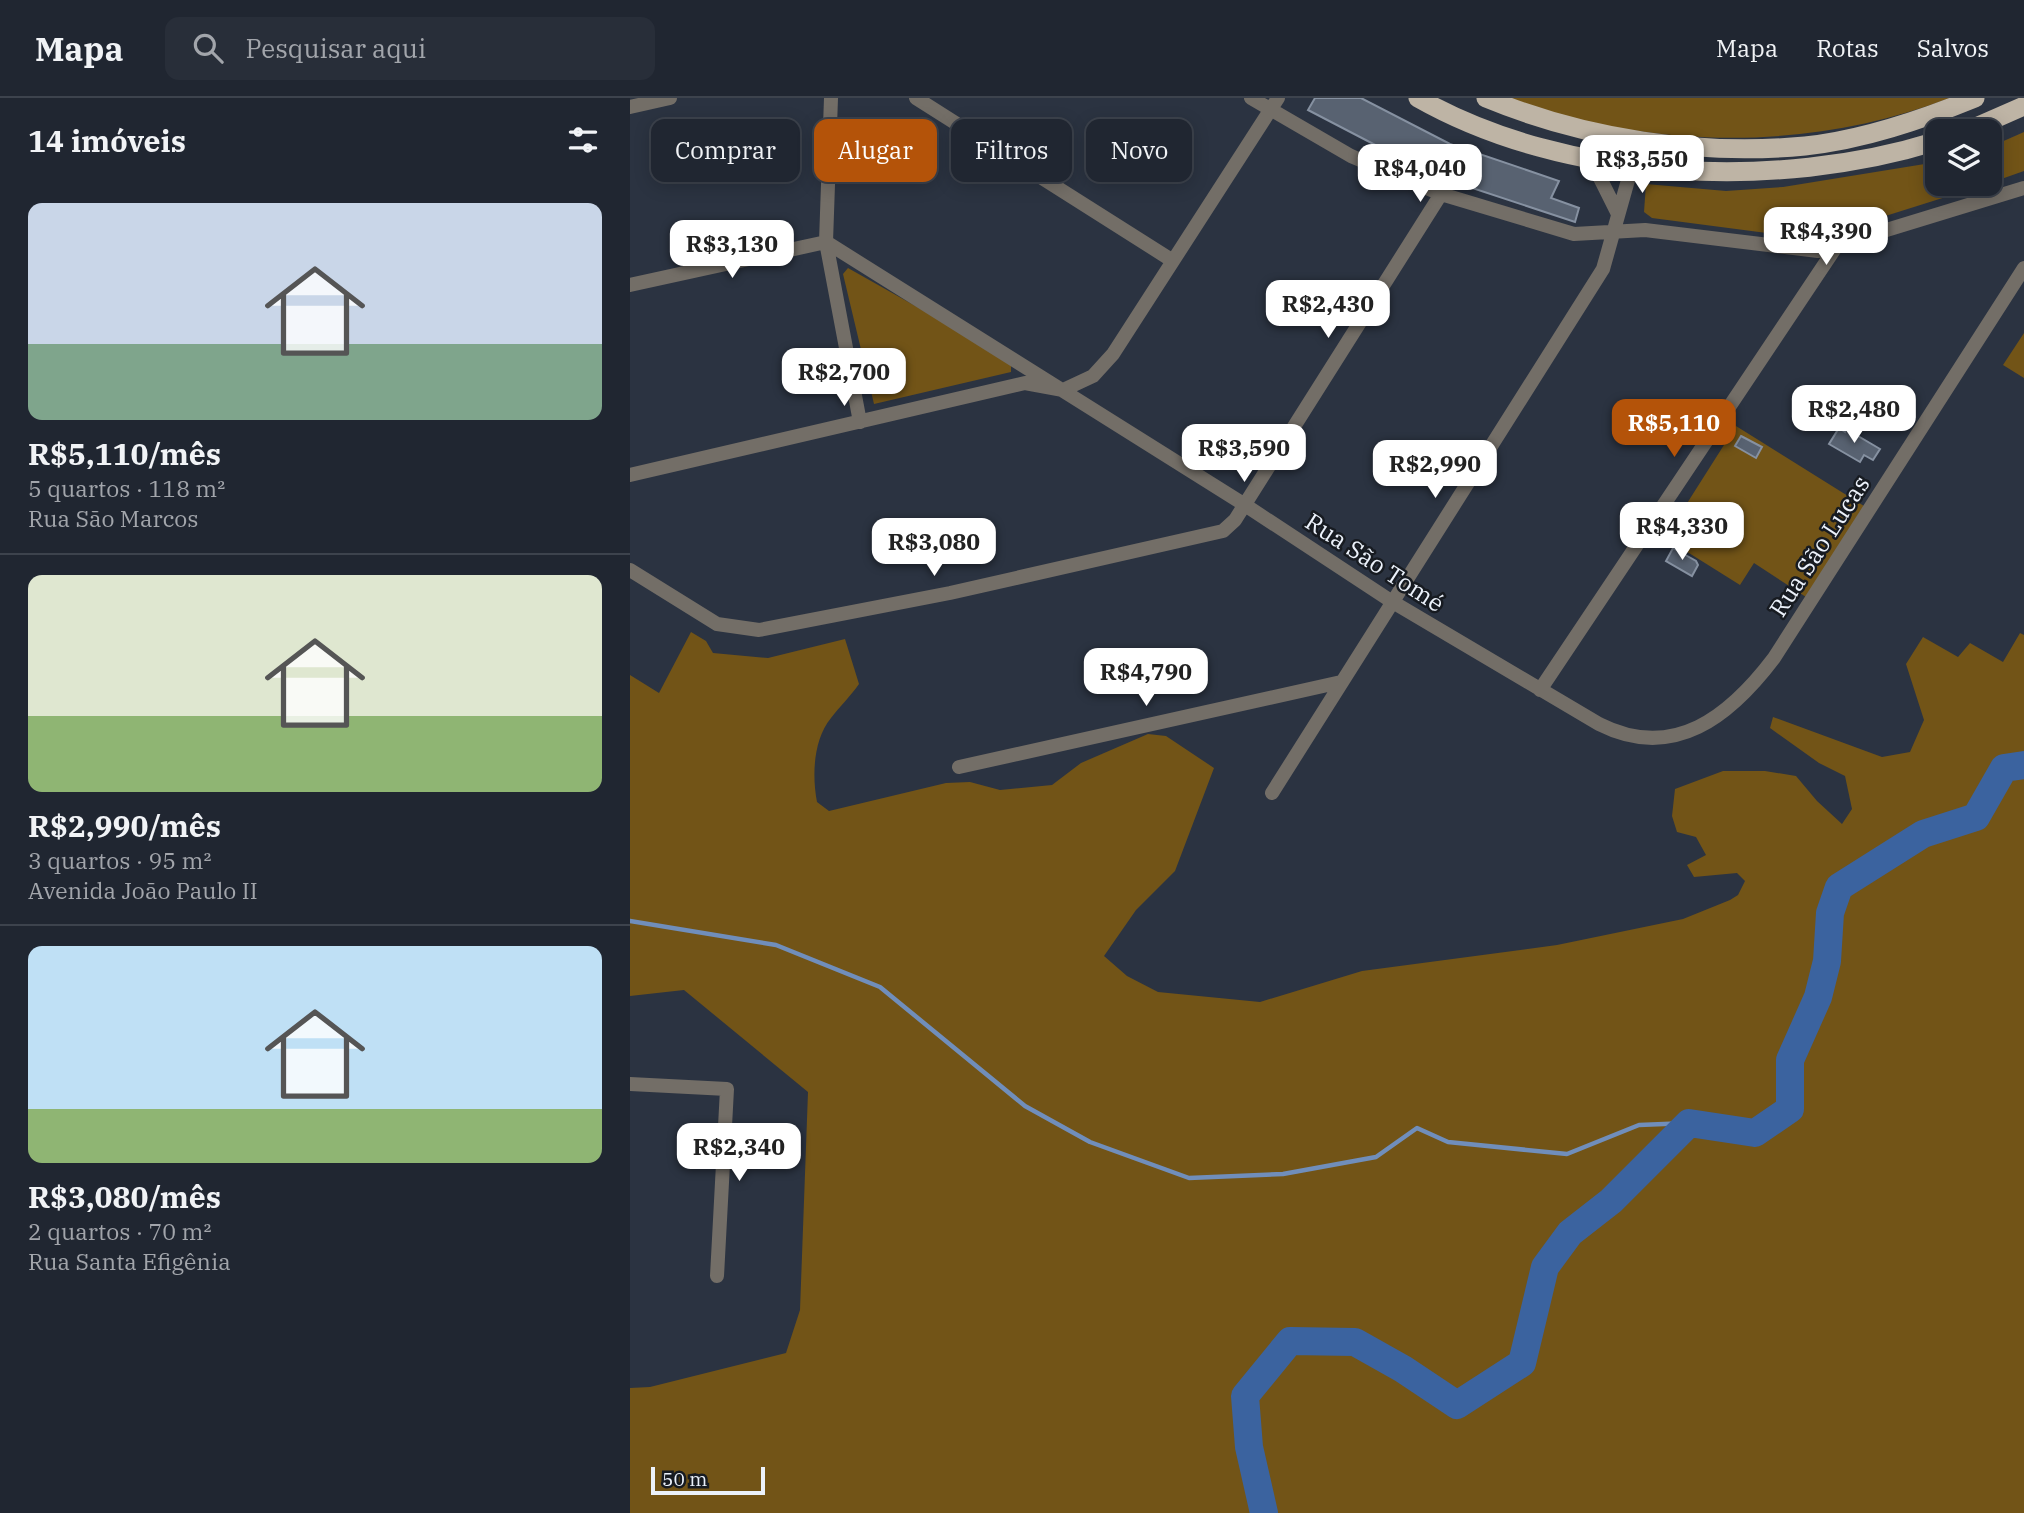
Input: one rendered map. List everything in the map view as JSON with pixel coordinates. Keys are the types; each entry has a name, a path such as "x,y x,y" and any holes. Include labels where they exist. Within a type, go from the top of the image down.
{"highway":[{"path":"1418,98 1500,134 1591,160 1692,172 1805,167 1858,160 1925,144"},
{"path":"1486,98 1559,123 1610,135 1655,142 1756,149 1807,145 1857,136 1975,98"},
{"path":"1994,119 2024,106"}],"street":[{"path":"630,107 670,98"},
{"path":"831,98 826,242 860,422"},
{"path":"916,98 1173,261"},
{"path":"1251,98 1274,104 1351,156 1441,194 1565,232 1613,234 1645,230 1801,251 1836,247 2024,188"},
{"path":"630,475 1025,383 1063,390 1093,376 1113,354 1274,104"},
{"path":"1591,160 1618,214"},
{"path":"1272,793 1603,269 1633,166"},
{"path":"630,570 718,624 759,630 950,593 1223,531 1236,520 1441,194"},
{"path":"630,285 826,242"},
{"name":"Rua São Tomé","path":"826,242 1245,505 1391,601 1540,690 1617,733 1640,738 1662,737"},
{"path":"1540,690 1836,247"},
{"name":"Rua São Lucas","path":"1662,737 1705,724 1723,714 1749,691 1774,658 2024,268"},
{"path":"959,767 1341,682"},
{"path":"630,1084 727,1089 717,1276"}],"shaded area":[{"path":"1504,98 1950,98 1895,116 1840,128 1784,136 1727,138 1671,135 1615,127 1559,115"},
{"path":"2024,132 2024,171 2002,179 2002,142"},
{"path":"1925,164 1925,196 1949,196 1841,230 1798,237 1652,218 1644,212 1646,184 1726,191 1783,187"},
{"path":"848,268 1011,360 1011,372 874,404 843,274"},
{"path":"2024,333 2024,378 2003,365"},
{"path":"1736,426 1864,506 1806,597 1754,563 1740,585 1665,538"},
{"path":"691,632 706,641 713,653 768,658 845,639 859,684 825,727 815,758 817,802 829,811 946,783 970,782 1000,790 1052,785 1081,763 1148,734 1166,736 1214,768 1175,871 1136,910 1104,956 1127,976 1158,992 1260,1002 1362,971 1557,945 1683,919 1730,900 1738,895 1745,881 1737,873 1694,877 1687,865 1706,855 1696,837 1677,832 1672,816 1675,789 1723,771 1765,771 1796,776 1817,801 1842,824 1852,809 1845,776 1819,763 1770,728 1773,717 1882,757 1910,752 1924,720 1906,664 1923,637 1958,657 1970,643 2003,662 2020,633 2024,635 2024,1513 630,1513 630,1388 650,1387 786,1353 800,1310 808,1092 684,990 630,996 630,675 659,693"}],"building":[{"path":"1315,98 1361,98 1450,144 1559,181 1551,198 1579,208 1575,222 1433,175 1308,110"},
{"path":"1839,428 1845,432 1846,429 1880,449 1873,460 1864,455 1860,462 1829,444"},
{"path":"1741,436 1762,447 1756,458 1735,446"},
{"path":"1673,548 1696,561 1698,565 1692,576 1666,561"}],"waterway":[{"path":"1264,1513 1249,1447 1245,1396 1290,1341 1355,1342 1403,1369 1457,1405 1522,1363 1545,1267 1570,1233 1611,1201 1689,1123 1755,1133 1790,1109 1790,1060 1818,997 1827,961 1830,913 1839,887 1923,834 1976,817 2004,768 2024,765"},
{"path":"630,921 776,945 880,987 1025,1106 1090,1142 1189,1178 1283,1174 1376,1157 1417,1128 1448,1142 1567,1154 1639,1125 1689,1123"}]}
